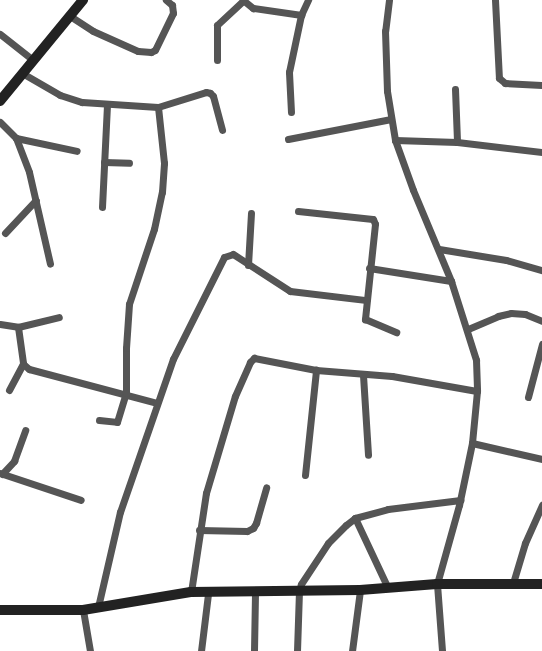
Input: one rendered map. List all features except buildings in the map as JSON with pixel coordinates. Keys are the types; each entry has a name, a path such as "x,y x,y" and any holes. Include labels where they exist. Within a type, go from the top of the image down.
{"street":[{"path":"0,101 83,0"},
{"path":"70,16 93,31 138,50 151,52 155,50 173,13 172,5 166,0"},
{"path":"217,60 217,25 243,0 253,8 301,15"},
{"path":"291,112 289,72 301,15 308,0"},
{"path":"389,0 385,31 387,90 394,140 452,281 476,360 477,391 472,443 460,500 437,584 442,651"},
{"path":"495,0 499,78 505,83 542,84"},
{"path":"0,34 33,60"},
{"path":"22,74 60,95 82,102 158,107 206,92 210,93 214,96 222,130"},
{"path":"455,89 457,142"},
{"path":"102,208 107,104"},
{"path":"99,420 114,422 119,420 126,393 126,348 130,304 154,229 162,192 164,163 158,107"},
{"path":"288,138 391,119"},
{"path":"0,122 16,138 29,172 50,264"},
{"path":"16,138 77,151"},
{"path":"394,140 457,142 542,152"},
{"path":"104,162 128,163"},
{"path":"5,233 36,200"},
{"path":"298,211 373,218 375,224 365,316 367,321 396,332"},
{"path":"248,265 251,213"},
{"path":"439,250 506,260 542,270"},
{"path":"98,607 120,512 157,402 173,359 224,257 233,254 290,291 366,300"},
{"path":"369,268 452,281"},
{"path":"468,329 498,316 511,313 526,314 542,322"},
{"path":"0,324 18,327 59,317"},
{"path":"9,390 23,364 18,327"},
{"path":"528,397 542,344"},
{"path":"191,592 199,530 221,440 235,396 250,362 259,358 316,370 392,376 477,391"},
{"path":"23,364 29,369 157,402"},
{"path":"305,475 316,370"},
{"path":"363,375 368,455"},
{"path":"25,430 14,461 1,474 81,500"},
{"path":"472,443 542,460"},
{"path":"199,530 247,530 253,528 266,487"},
{"path":"297,651 299,591 311,568 328,543 355,518 415,504 460,500"},
{"path":"512,583 525,543 542,505"},
{"path":"355,518 388,588"},
{"path":"0,610 83,610 191,592 208,594 360,590 437,584 542,584"},
{"path":"352,651 360,590"},
{"path":"254,651 255,592"},
{"path":"201,651 208,594"},
{"path":"83,610 90,651"}]}
